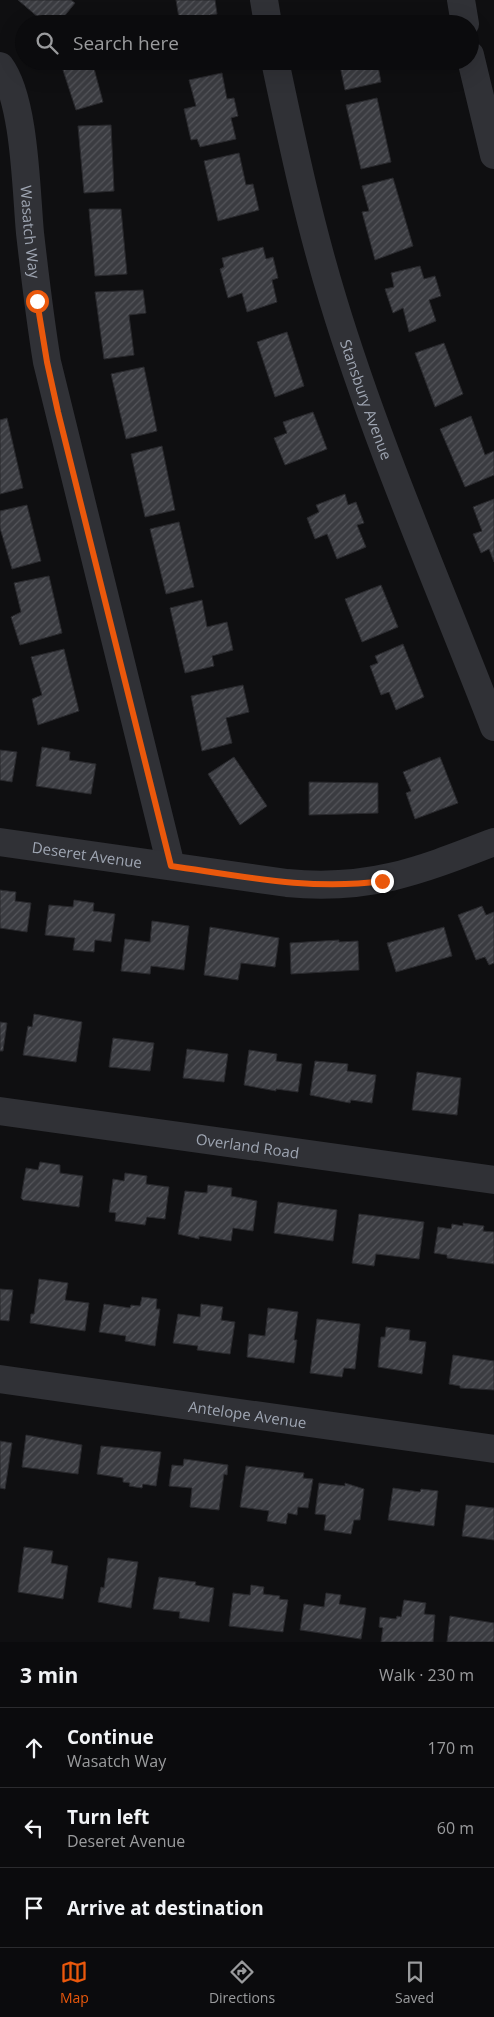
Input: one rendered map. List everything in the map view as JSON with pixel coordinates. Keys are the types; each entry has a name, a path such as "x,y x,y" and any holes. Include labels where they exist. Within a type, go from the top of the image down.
{"street":[{"path":"264,0 266,15"},
{"path":"461,0 464,15"},
{"name":"Wasatch Way","path":"0,66 5,72 19,123 37,301 47,362 171,866"},
{"name":"Stansbury Avenue","path":"277,70 311,220 332,298 357,373 494,727"},
{"path":"474,70 494,155"},
{"name":"Deseret Avenue","path":"0,842 302,884 357,884 406,875 494,842"},
{"name":"Overland Road","path":"0,1111 494,1180"},
{"name":"Antelope Avenue","path":"0,1379 494,1449"}],"building":[{"path":"18,0 71,0 75,3 65,15 36,15"},
{"path":"176,0 215,0 217,14 178,15"},
{"path":"63,70 94,70 103,102 76,110"},
{"path":"341,70 379,70 381,82 345,90"},
{"path":"222,73 227,99 234,98 238,116 231,118 236,139 200,147 197,139 191,140 184,109 196,106 189,80"},
{"path":"377,98 391,162 361,169 346,105"},
{"path":"111,125 114,191 84,193 78,126"},
{"path":"239,153 246,185 253,184 259,210 218,221 204,161"},
{"path":"393,178 413,246 375,260 362,212 369,211 362,186"},
{"path":"89,209 121,209 127,274 95,276"},
{"path":"263,247 266,259 273,257 278,278 272,280 277,302 247,312 242,293 228,298 220,269 224,267 222,258"},
{"path":"420,266 424,279 435,276 441,296 429,300 436,321 409,332 403,308 393,313 385,289 394,287 391,273"},
{"path":"143,290 146,313 129,315 134,355 104,359 95,292"},
{"path":"287,332 304,386 275,397 257,342"},
{"path":"444,343 463,394 435,407 415,353"},
{"path":"144,367 157,431 126,439 111,374"},
{"path":"313,412 327,449 285,465 274,438 287,433 283,422"},
{"path":"471,416 485,455 494,451 494,475 465,487 440,429"},
{"path":"7,418 23,488 0,494 0,420"},
{"path":"162,446 175,510 145,517 131,454"},
{"path":"345,494 348,505 356,502 364,523 357,525 366,547 337,559 327,534 315,539 307,518 319,512 316,505"},
{"path":"494,499 494,562 489,549 481,553 473,534 482,531 473,507"},
{"path":"27,505 41,561 12,569 0,528 0,511"},
{"path":"179,522 194,587 166,594 150,529"},
{"path":"49,576 62,633 20,645 11,617 21,612 14,583"},
{"path":"381,585 398,627 362,642 345,599"},
{"path":"202,600 207,627 227,622 233,650 212,656 214,666 185,673 170,608"},
{"path":"403,644 424,697 396,710 389,692 381,695 370,666 378,663 375,656"},
{"path":"64,649 79,711 38,725 32,699 42,695 31,657"},
{"path":"243,685 249,712 226,718 232,743 202,751 191,696"},
{"path":"42,747 70,752 69,760 96,764 91,794 36,786"},
{"path":"0,750 17,752 12,782 0,780"},
{"path":"234,757 267,806 240,825 208,774"},
{"path":"440,757 458,803 415,819 406,793 411,791 403,772"},
{"path":"309,782 378,783 378,813 309,815"},
{"path":"0,890 16,892 15,901 31,903 27,932 0,928"},
{"path":"74,900 94,903 93,911 115,914 111,942 95,940 94,952 73,950 75,938 45,935 49,905 73,907"},
{"path":"482,906 486,915 494,912 494,963 489,965 485,957 476,960 458,915"},
{"path":"152,921 189,926 184,970 151,966 150,974 121,971 125,939 150,942"},
{"path":"210,927 279,938 275,967 241,963 238,980 204,975"},
{"path":"444,927 452,956 396,972 387,943"},
{"path":"339,940 339,942 358,941 359,970 291,974 290,943"},
{"path":"34,1014 82,1022 76,1062 23,1055 28,1026 32,1027"},
{"path":"0,1022 7,1023 3,1051 0,1051"},
{"path":"113,1038 154,1043 150,1071 109,1067"},
{"path":"187,1049 228,1054 224,1082 183,1078"},
{"path":"249,1050 277,1054 276,1061 302,1064 298,1092 276,1089 276,1091 244,1085"},
{"path":"315,1061 348,1064 347,1071 376,1075 372,1103 351,1100 350,1103 310,1095"},
{"path":"417,1072 461,1078 457,1115 412,1110"},
{"path":"40,1162 60,1165 60,1173 83,1176 79,1207 23,1200 21,1198 26,1168 38,1170"},
{"path":"125,1173 147,1176 146,1184 169,1187 165,1219 147,1217 145,1225 115,1221 116,1213 109,1212 113,1179 124,1181"},
{"path":"208,1185 232,1188 231,1196 257,1201 253,1231 233,1228 231,1241 199,1236 199,1239 178,1234 185,1191 207,1193"},
{"path":"278,1202 337,1210 333,1241 274,1233"},
{"path":"359,1214 424,1222 419,1259 376,1254 374,1266 352,1263"},
{"path":"463,1223 484,1226 483,1231 494,1232 494,1264 447,1258 447,1255 434,1253 438,1227 451,1229 452,1224 463,1226"},
{"path":"39,1279 68,1283 65,1300 89,1303 85,1331 30,1323 31,1314 34,1314"},
{"path":"0,1289 13,1290 9,1321 0,1320"},
{"path":"142,1297 157,1299 156,1309 160,1309 155,1346 125,1341 126,1336 99,1332 104,1304 130,1308 131,1305 140,1306"},
{"path":"201,1304 223,1307 221,1320 235,1322 230,1354 197,1350 198,1346 173,1343 178,1314 200,1317"},
{"path":"268,1308 298,1312 294,1340 297,1340 294,1363 247,1357 249,1334 265,1336"},
{"path":"317,1319 360,1324 355,1369 344,1368 342,1377 310,1373"},
{"path":"386,1327 410,1330 409,1340 426,1342 422,1374 378,1367 381,1337 385,1337"},
{"path":"453,1355 494,1361 494,1390 460,1388 460,1386 449,1384"},
{"path":"26,1435 82,1445 78,1474 22,1467"},
{"path":"0,1441 12,1443 5,1489 0,1488"},
{"path":"101,1446 161,1452 156,1486 143,1484 142,1488 129,1486 130,1483 123,1482 123,1478 97,1474"},
{"path":"184,1459 228,1465 227,1475 224,1474 219,1510 190,1507 192,1488 169,1486 172,1465 183,1466"},
{"path":"246,1466 304,1473 303,1478 313,1479 308,1508 298,1507 297,1515 288,1513 286,1524 267,1521 269,1511 240,1507"},
{"path":"319,1483 345,1486 345,1483 364,1489 360,1520 354,1520 351,1534 324,1530 326,1515 315,1514"},
{"path":"393,1488 420,1492 421,1489 438,1491 434,1526 388,1520"},
{"path":"466,1505 494,1508 494,1540 462,1536"},
{"path":"24,1547 53,1551 51,1563 68,1566 63,1599 18,1592"},
{"path":"108,1558 138,1562 131,1608 98,1602 101,1587 104,1588"},
{"path":"159,1577 196,1582 195,1585 214,1588 209,1622 179,1618 180,1612 153,1609"},
{"path":"251,1585 264,1587 263,1594 280,1596 279,1599 288,1600 283,1632 229,1626 233,1593 250,1595"},
{"path":"326,1593 341,1595 339,1604 366,1608 361,1639 300,1630 304,1604 324,1607"},
{"path":"404,1600 426,1603 424,1614 435,1615 433,1642 381,1642 383,1628 379,1627 380,1617 396,1619 397,1616 401,1617"},
{"path":"450,1616 494,1623 494,1642 447,1642"}],"route":[{"path":"37,301 47,362 58,412 171,866 310,885 334,886 382,881"}]}
